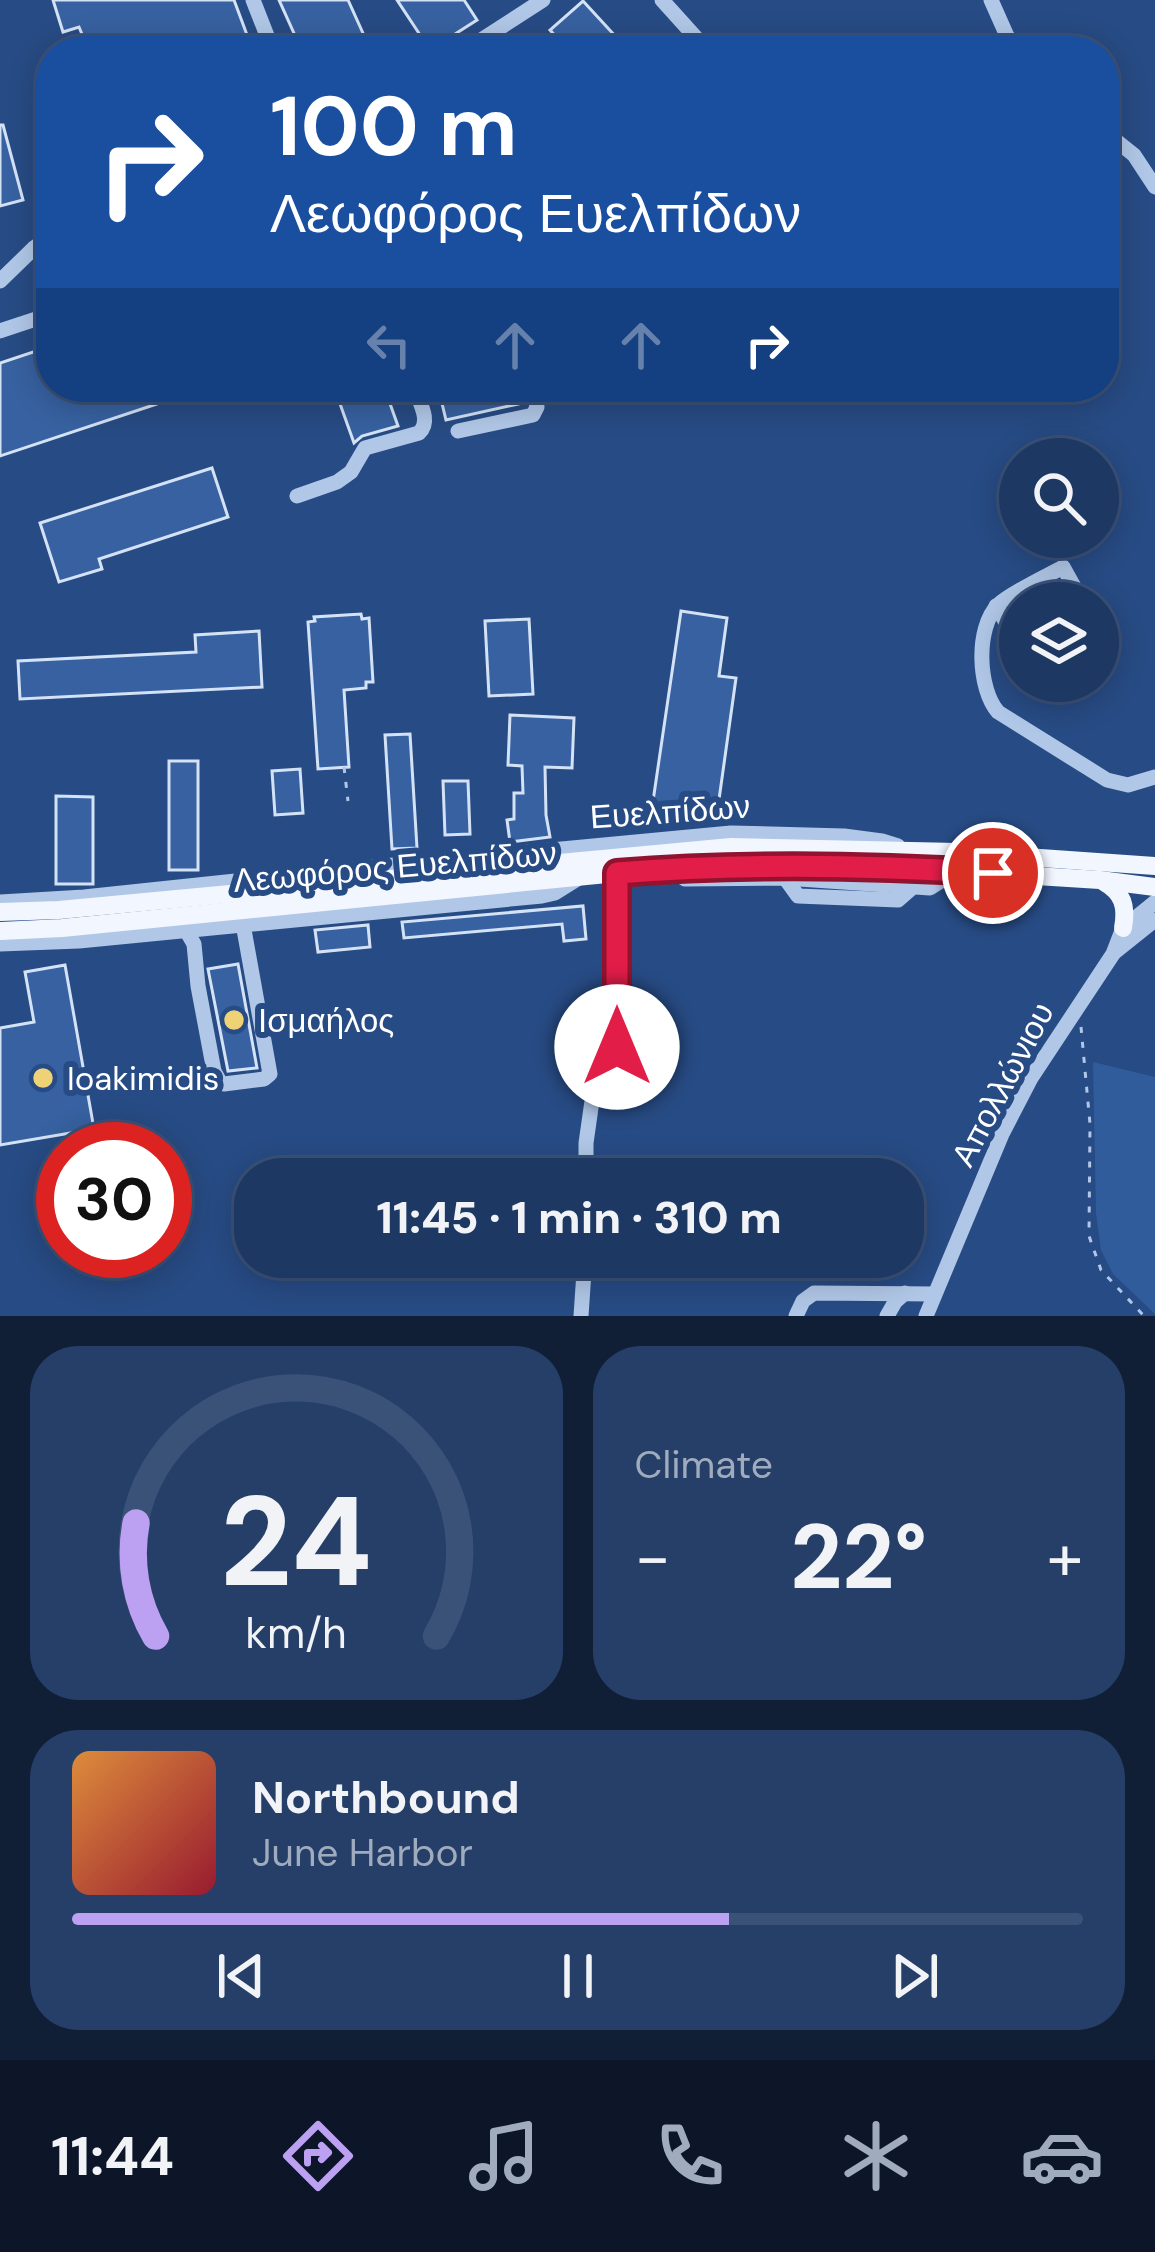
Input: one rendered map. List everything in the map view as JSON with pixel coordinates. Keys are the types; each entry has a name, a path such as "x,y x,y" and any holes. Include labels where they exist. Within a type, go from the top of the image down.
{"main road":[{"name":"Λεωφόρος Ευελπίδων","path":"0,912 332,876 574,862 731,840 844,842 912,851 1155,866"},
{"name":"Λεωφόρος Ευελπίδων","path":"622,857 670,869 731,865 826,873 957,871 1155,886"},
{"name":"Λεωφόρος Ευελπίδων","path":"0,931 182,923 574,862"},
{"path":"1100,880 1122,897 1123,928"}],"street":[{"path":"253,0 267,36"},
{"path":"487,36 543,0"},
{"path":"662,0 694,36"},
{"path":"991,0 1007,36"},
{"path":"1119,143 1134,155 1155,187"},
{"path":"0,281 36,247"},
{"path":"0,331 36,319"},
{"path":"297,496 337,482 351,472 365,448 419,433 426,420 419,402"},
{"path":"458,431 533,415 536,402"},
{"path":"1038,582 1064,567 1072,582"},
{"path":"997,606 986,628 982,660 985,691 998,712 1107,780 1128,785 1155,777"},
{"path":"586,1158 592,1094 617,1047 622,857"},
{"name":"Ευελπίδων","path":"0,944 79,941 182,923 243,924 542,896 555,892 574,862 622,857"},
{"name":"Ευελπίδων","path":"670,869 685,879 826,873 930,887 957,871"},
{"path":"785,878 798,896 898,900 914,886"},
{"path":"0,902 144,896"},
{"name":"Απολλώνιου","path":"926,1316 1031,1078 1113,954 1123,928 1155,902"},
{"name":"Απολλώνιου","path":"1113,954 1155,920"},
{"path":"182,923 194,944 214,1071 224,1084 264,1079 270,1074 243,924"},
{"path":"581,1316 584,1278"},
{"path":"796,1316 803,1301 814,1293 934,1294"},
{"path":"887,1316 905,1293"}],"path":[{"path":"344,767 348,801"},
{"path":"1082,1001 1090,1124 1089,1237 1101,1270 1144,1316"}],"shaded area":[{"path":"1093,1062 1155,1077 1155,1314 1113,1274 1101,1250"}],"building":[{"path":"53,0 234,0 247,36 83,36 79,27 63,32"},
{"path":"279,0 348,0 364,36 295,36"},
{"path":"397,0 464,0 477,20 452,36 421,36"},
{"path":"583,1 615,36 555,36 550,30"},
{"path":"0,125 23,200 0,206"},
{"path":"36,351 36,402 163,402 0,456 0,363"},
{"path":"339,402 389,402 398,426 362,436 354,443"},
{"path":"442,402 518,402 518,404 446,420"},
{"path":"212,468 228,517 99,559 102,569 59,582 40,523"},
{"path":"681,611 727,618 719,676 736,678 716,821 658,826 652,808"},
{"path":"361,614 362,619 369,618 373,682 366,682 366,688 344,690 349,767 318,769 308,622 315,621 314,617"},
{"path":"529,619 533,694 489,696 485,621"},
{"path":"259,631 262,687 20,699 18,661 196,652 195,635"},
{"path":"510,715 574,718 572,768 545,767 550,837 510,842 507,820 514,819 514,793 523,793 522,766 508,765"},
{"path":"410,734 417,848 392,849 385,735"},
{"path":"169,761 198,761 198,870 169,870"},
{"path":"300,769 303,813 275,815 272,771"},
{"path":"443,781 468,781 470,834 445,835"},
{"path":"56,796 93,797 93,884 56,884"},
{"path":"583,906 586,939 564,941 562,924 404,938 402,922"},
{"path":"368,925 370,947 318,952 315,930"},
{"name":"Ισμαήλος","path":"238,964 257,1068 228,1071 208,969"},
{"name":"Ioakimidis","path":"65,965 93,1122 36,1122 36,1139 0,1145 0,1028 34,1022 25,972"}],"place":[{"name":"Ισμαήλος","path":"234,1020"},
{"name":"Ioakimidis","path":"43,1078"}],"route":[{"path":"617,1047 617,873 731,865 993,873"}]}
